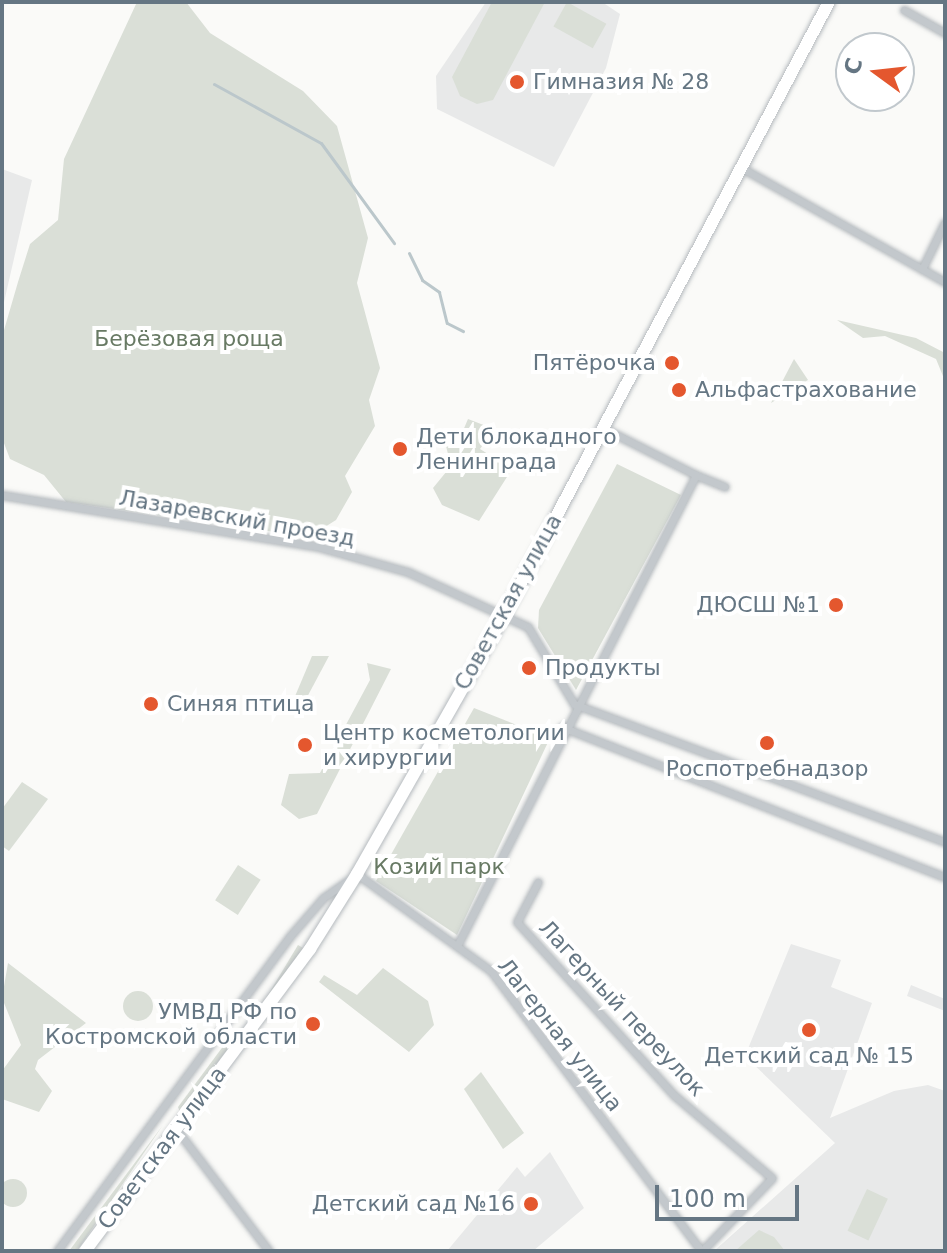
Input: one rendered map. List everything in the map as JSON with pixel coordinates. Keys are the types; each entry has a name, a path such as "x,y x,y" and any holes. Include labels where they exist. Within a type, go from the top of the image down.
{"main road":[{"name":"Советская улица","path":"85,1251 177,1130 357,874 504,615 829,2"}],"street":[{"path":"904,10 945,33"},
{"path":"740,167 945,282"},
{"path":"922,269 945,222"},
{"path":"603,428 725,487"},
{"path":"458,944 562,727 696,475"},
{"name":"Лазаревский проезд","path":"2,495 315,546 408,572 504,615 540,642 565,692"},
{"path":"565,692 576,700 665,738 945,842"},
{"path":"565,692 569,714"},
{"path":"562,727 945,877"},
{"path":"57,1251 291,935 323,898 357,874"},
{"name":"Лагерная улица","path":"357,874 458,944 491,971 702,1251"},
{"name":"Лагерный переулок","path":"538,882 517,922 675,1096 772,1178 702,1251"},
{"path":"177,1130 269,1251"}],"shaded area":[{"name":"Гимназия № 28","path":"486,2 602,2 620,14 606,68 554,167 437,109 436,76"},
{"path":"2,169 32,180 2,311"},
{"path":"791,944 841,960 831,987 872,1003 830,1118 894,1091 928,1085 945,1091 944,1251 714,1251 835,1143 745,1056"},
{"path":"911,985 945,999 945,1011 907,996"},
{"name":"Детский сад №16","path":"550,1152 584,1208 533,1251 447,1251 517,1167 525,1177"}],"green space":[{"name":"Берёзовая роща","path":"137,2 186,2 210,33 303,91 337,126 368,238 357,283 380,368 369,400 375,426 345,476 352,492 336,520 309,537 66,502 44,475 10,459 2,438 2,337 18,282 30,244 58,220 64,159"},
{"path":"492,2 545,2 493,100 477,104 460,96 452,77"},
{"path":"567,2 606,24 593,48 553,26"},
{"path":"837,320 916,338 945,353 945,381 936,359 885,336 863,338"},
{"path":"794,359 808,380 771,403"},
{"path":"468,419 494,429 480,449 512,469 479,521 442,505 433,488 451,466 445,442 462,433"},
{"path":"617,464 681,495 576,690 538,628 539,610"},
{"path":"312,656 329,656 305,701 293,701"},
{"path":"367,663 391,669 317,814 299,819 281,805 289,774 320,773 370,680"},
{"name":"Козий парк","path":"474,708 550,738 457,935 376,881"},
{"path":"22,782 48,799 9,851 2,846 2,809"},
{"path":"238,865 261,880 238,915 215,900"},
{"path":"298,945 303,948 257,1024 252,1021"},
{"path":"8,963 86,1023 38,1060 35,1069 52,1091 39,1112 2,1099 2,1071 21,1045 2,998"},
{"path":"383,968 428,1001 434,1025 409,1052 319,982 324,975 357,995"},
{"path":"138,991 149,995 153,1006 149,1017 138,1021 127,1017 123,1006 127,995"},
{"path":"233,1033 237,1037 180,1112 178,1107"},
{"path":"481,1072 524,1133 503,1149 464,1089"},
{"path":"163,1125 77,1251 69,1251"},
{"path":"13,1179 23,1183 27,1193 23,1203 13,1207 3,1203 -1,1193 3,1183"},
{"path":"867,1189 888,1199 868,1240 848,1231"},
{"path":"759,1230 774,1237 785,1251 735,1251"}],"waterway":[{"path":"214,84 321,143 394,243"},
{"path":"409,253 422,280 439,292 447,323 463,331"}],"place":[{"name":"Гимназия № 28","path":"517,82"},
{"name":"Пятёрочка","path":"672,363"},
{"name":"Альфастрахование","path":"679,390"},
{"name":"Дети блокадного Ленинграда","path":"400,449"},
{"name":"ДЮСШ №1","path":"836,605"},
{"name":"Продукты","path":"529,668"},
{"name":"Синяя птица","path":"151,704"},
{"name":"Роспотребнадзор","path":"767,743"},
{"name":"Центр косметологии и хирургии","path":"305,745"},
{"name":"УМВД РФ по Костромской области","path":"313,1024"},
{"name":"Детский сад № 15","path":"809,1030"},
{"name":"Детский сад №16","path":"531,1204"}]}
